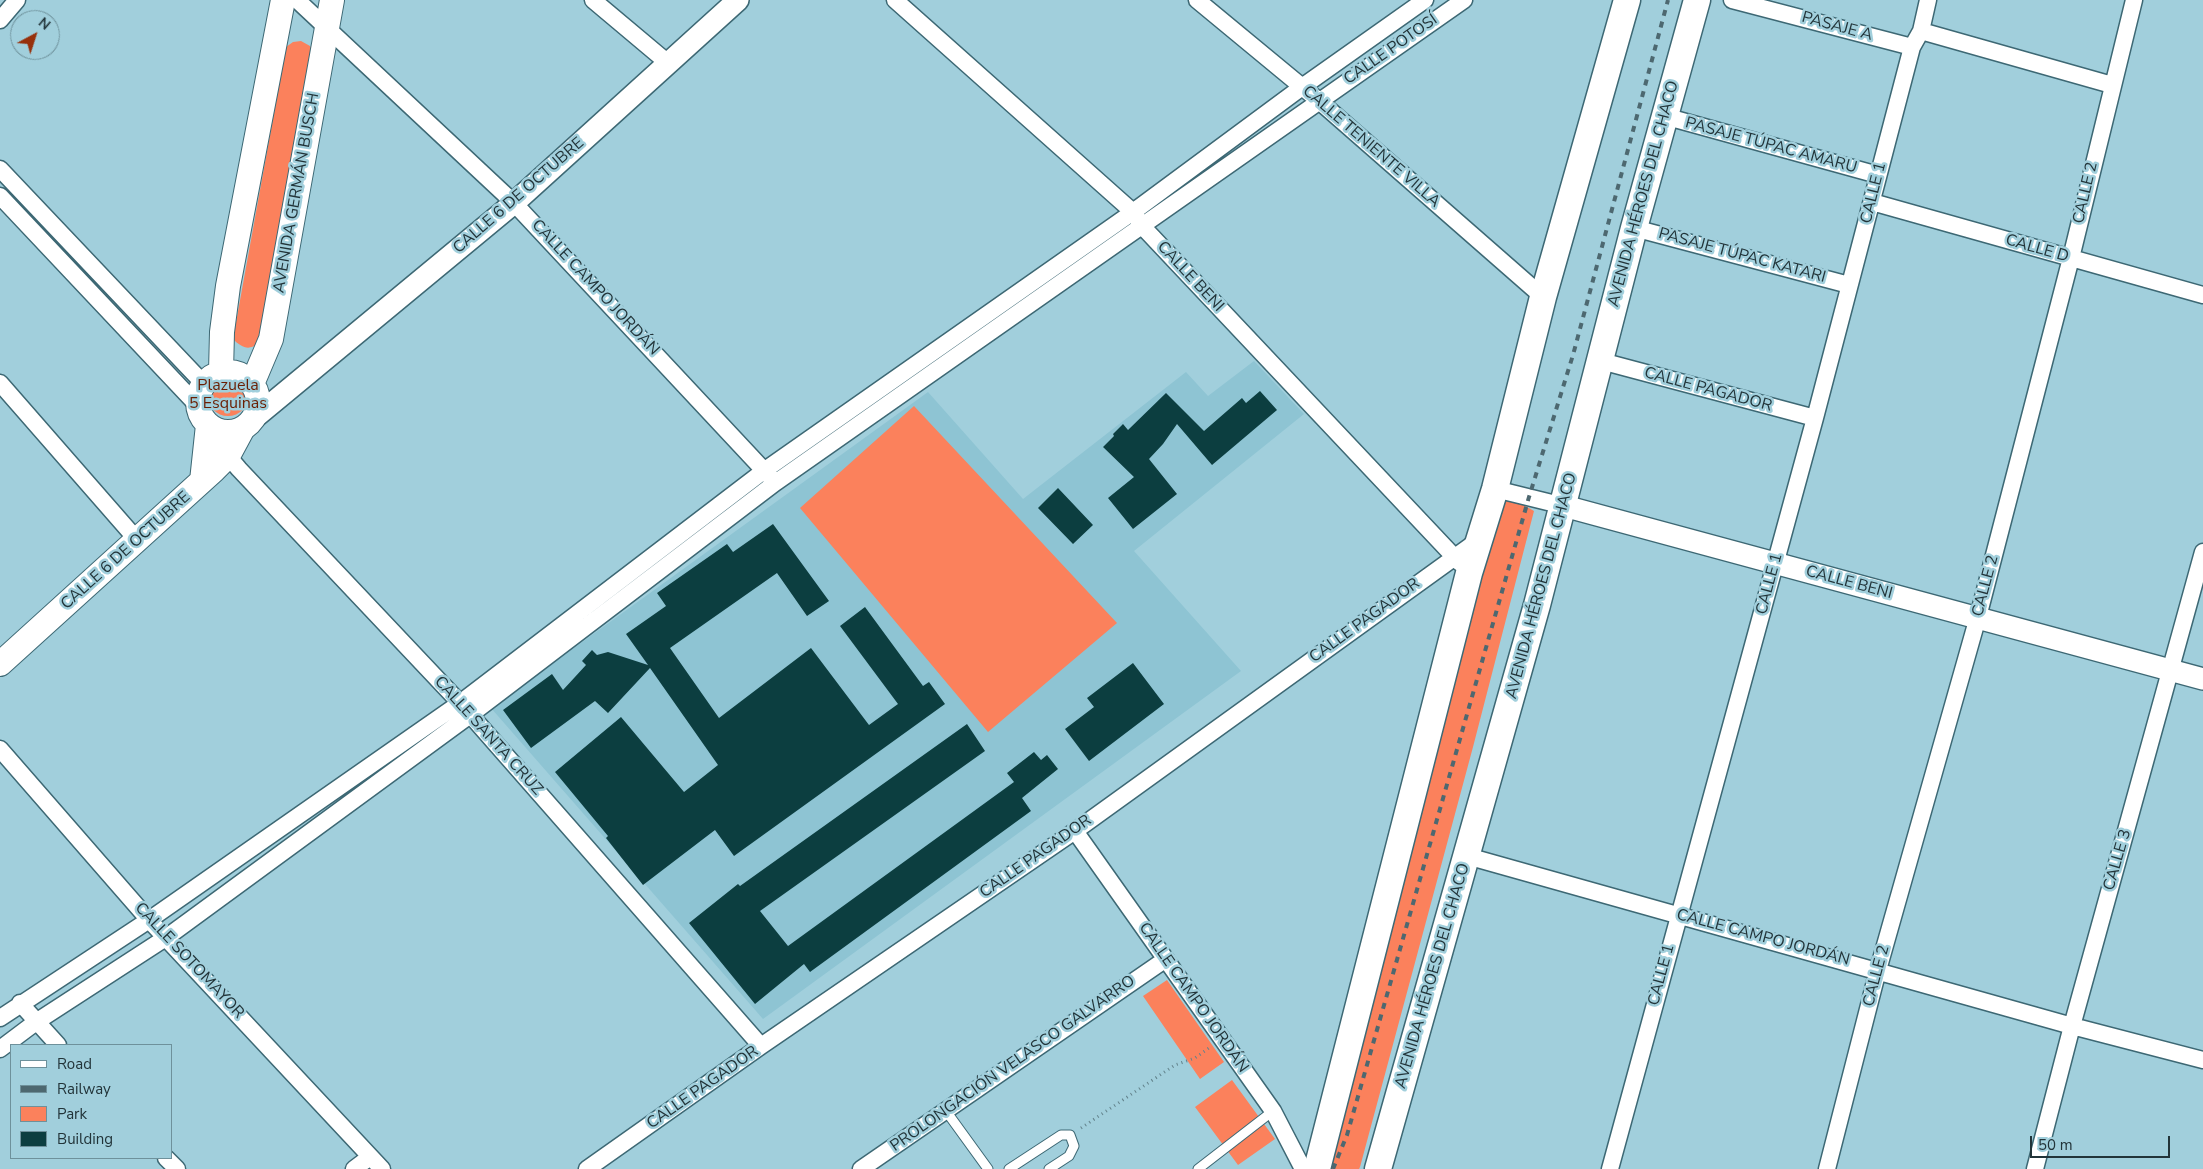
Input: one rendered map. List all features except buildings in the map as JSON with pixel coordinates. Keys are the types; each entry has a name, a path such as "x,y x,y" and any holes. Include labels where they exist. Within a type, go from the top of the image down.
{"main road":[{"path":"202,481 206,420 198,394 212,378 222,332 228,286 282,0"},
{"name":"AVENIDA GERMÁN BUSCH","path":"254,387 270,339 332,0"},
{"path":"1317,1169 1461,564 1480,539 1495,489 1543,297 1626,0"},
{"name":"AVENIDA HÉROES DEL CHACO","path":"1378,1169 1564,506 1634,228 1697,0"},
{"path":"206,420 226,433 247,424 258,405 254,387 238,374 212,378"},
{"name":"CALLE 6 DE OCTUBRE","path":"0,664 138,541 228,456 247,424"}],"street":[{"path":"0,0 16,0"},
{"path":"0,20 16,0"},
{"name":"CALLE CAMPO JORDÁN","path":"297,0 514,203 770,477"},
{"path":"593,0 668,63"},
{"name":"CALLE 6 DE OCTUBRE","path":"247,424 514,203 738,0"},
{"name":"CALLE BENI","path":"895,0 1133,212 1142,227 1461,564"},
{"name":"CALLE TENIENTE VILLA","path":"1197,0 1318,100 1543,297"},
{"path":"0,1049 36,1022 167,937 770,477 1425,0"},
{"name":"CALLE POTOSÍ","path":"770,477 1142,227 1318,100 1464,0"},
{"name":"PASAJE A","path":"1732,0 1912,47"},
{"name":"CALLE 1","path":"1610,1169 1776,563 1912,47 1921,31 1928,0"},
{"name":"CALLE 2","path":"1827,1169 1878,970 1978,617 2071,258 2134,0"},
{"path":"1921,31 2112,85"},
{"name":"PASAJE TÚPAC AMARU","path":"1664,116 1878,175"},
{"path":"0,169 212,378"},
{"name":"CALLE SANTA CRUZ","path":"0,196 206,420 228,456 465,709 761,1046"},
{"name":"CALLE D","path":"1872,202 2203,295"},
{"name":"PASAJE TÚPAC KATARI","path":"1634,228 1849,285"},
{"name":"CALLE PAGADOR","path":"1601,361 1815,418"},
{"path":"0,383 138,541"},
{"path":"254,387 294,387"},
{"name":"CALLE BENI","path":"1495,489 1978,617 2203,679"},
{"name":"CALLE 3","path":"2035,1169 2072,1026 2203,552"},
{"name":"CALLE PAGADOR","path":"587,1169 761,1046 1461,564"},
{"path":"0,1018 465,709"},
{"name":"CALLE SOTOMAYOR","path":"0,749 149,920 167,937 382,1169"},
{"name":"CALLE CAMPO JORDÁN","path":"1075,831 1273,1110 1304,1169"},
{"name":"CALLE CAMPO JORDÁN","path":"1467,856 2072,1026 2203,1060"},
{"name":"PROLONGACIÓN VELASCO GALVARRO","path":"860,1169 1166,959"},
{"path":"20,1003 57,1044"},
{"path":"354,1169 370,1156"},
{"path":"167,1159 177,1169"}],"lane":[{"path":"1198,1169 1273,1110"},
{"path":"946,1111 988,1169"},
{"path":"1009,1169 1061,1135 1070,1135 1074,1146 1069,1156 1049,1169"}],"path":[{"path":"1070,1135 1175,1065 1195,1058 1222,1038"}],"shaded area":[{"path":"1254,361 1304,414 1134,551 1241,671 763,1019 491,708 928,392 1023,499 1186,372 1208,396"}],"green space":[{"path":"301,41 310,46 314,54 259,343 249,348 239,345 233,339 286,47 293,42"},
{"name":"Plazuela 5 Esquinas","path":"232,374 240,377 246,383 249,395 246,407 240,413 224,416 216,413 210,407 207,391 210,383 216,377"},
{"path":"914,406 1117,623 988,732 800,508"},
{"path":"1505,499 1515,500 1534,511 1473,747 1360,1167 1359,1169 1328,1169 1496,509"},
{"path":"1167,980 1224,1062 1200,1079 1143,996"},
{"path":"1232,1080 1275,1139 1238,1165 1195,1107"}],"railway":[{"path":"1333,1169 1347,1135 1529,497 1573,355 1668,0"}]}
